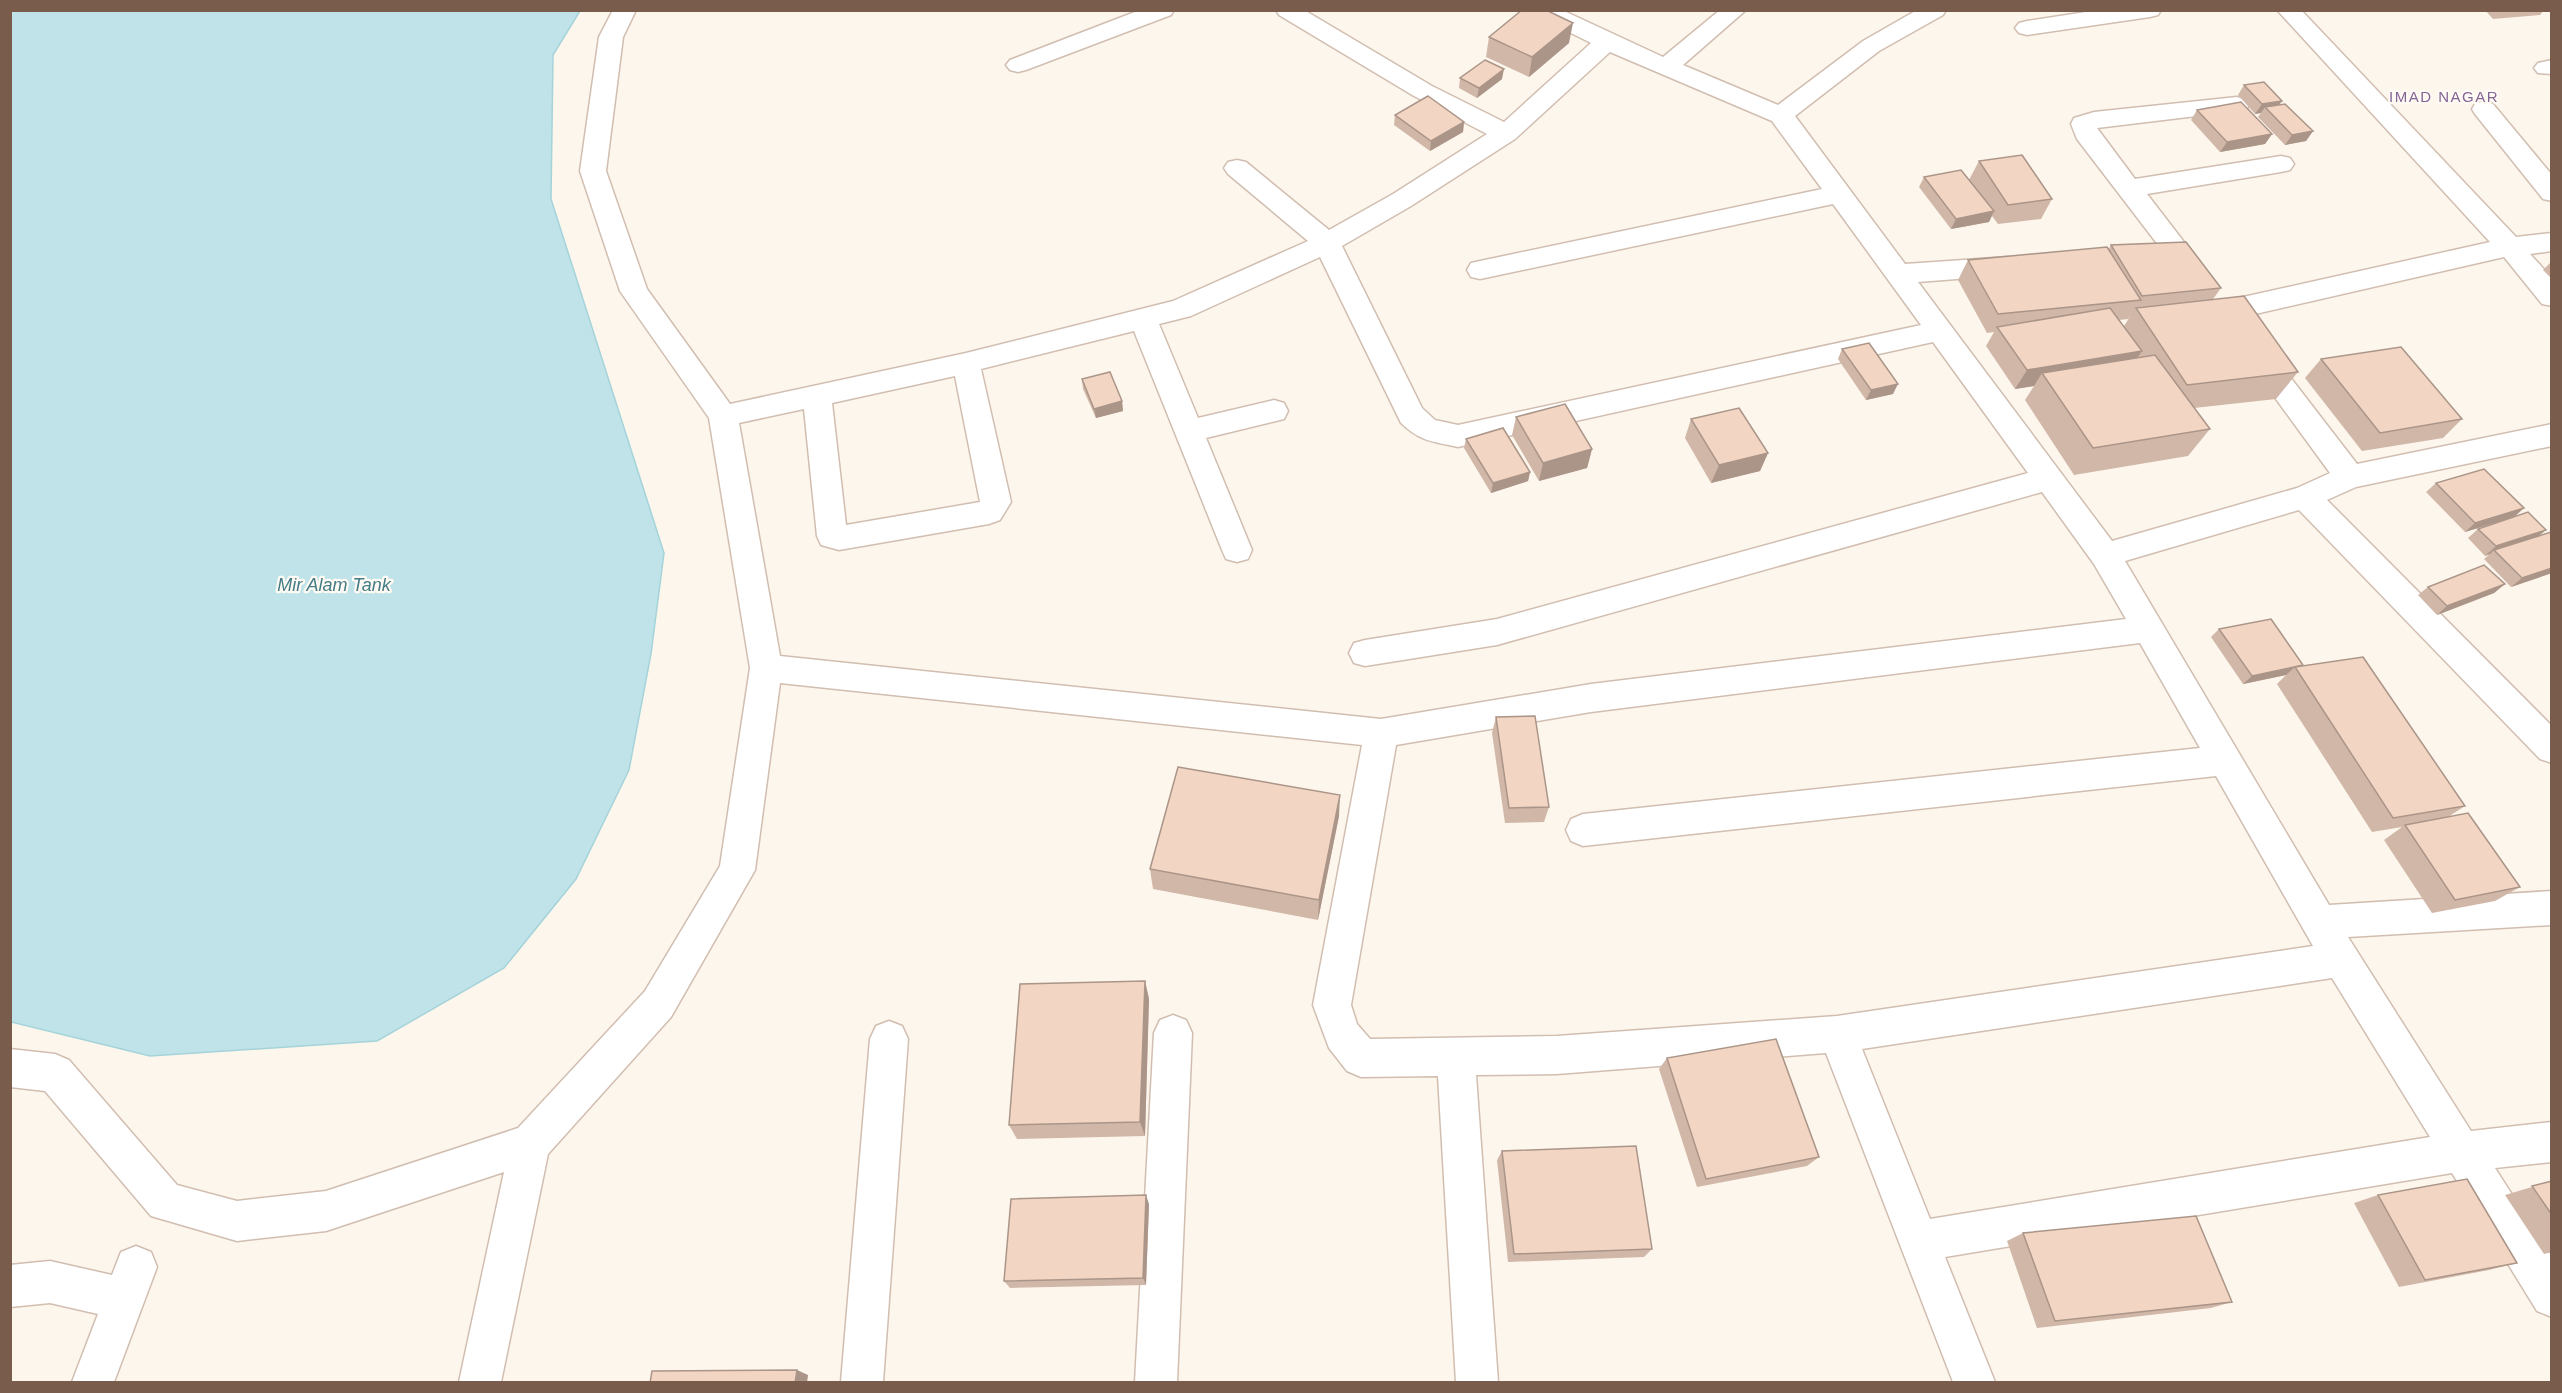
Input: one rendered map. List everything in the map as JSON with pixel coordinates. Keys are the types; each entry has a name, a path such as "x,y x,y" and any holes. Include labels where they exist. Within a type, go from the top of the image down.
{"street":[{"path":"10,1068 55,1073 165,1202 237,1221 326,1210 530,1144 658,1004 737,870 766,668 723,416 634,291 594,171 610,37 625,10"},
{"path":"1018,65 1163,10"},
{"path":"1287,10 1423,91 1506,133"},
{"path":"1666,67 1735,10"},
{"path":"1781,116 1871,46 1935,10"},
{"path":"2027,28 2150,10"},
{"path":"2288,10 2510,247 2552,297"},
{"path":"1545,11 1607,42 1781,116 2105,555 2341,959 2552,1296"},
{"path":"723,416 966,363 1181,309 1327,243 1506,133 1607,42"},
{"path":"2237,105 2094,120 2083,124 2086,133 2225,311 2350,477"},
{"path":"2484,109 2552,193"},
{"path":"2129,188 2281,164"},
{"path":"1236,168 1327,243 1411,415 1426,429 1458,436 1940,331"},
{"path":"1480,270 1839,194"},
{"path":"2225,311 2510,247 2552,242"},
{"path":"2145,256 2180,253"},
{"path":"1898,274 2027,265"},
{"path":"1143,319 1237,550"},
{"path":"817,396 832,536 839,538 989,512 996,502 966,363"},
{"path":"1189,431 1274,411"},
{"path":"2105,555 2305,497 2350,477 2552,435"},
{"path":"2458,453 2484,478"},
{"path":"1365,653 1497,632 2049,479"},
{"path":"2305,497 2552,749"},
{"path":"766,668 1382,733 1591,698 2148,629"},
{"path":"1382,733 1332,1005 1342,1035 1360,1058 1557,1055 1837,1034 2341,959"},
{"path":"1583,830 2225,760"},
{"path":"2319,922 2552,908"},
{"path":"1156,1383 1173,1033"},
{"path":"1837,1034 1974,1383"},
{"path":"862,1383 889,1039"},
{"path":"1456,1056 1477,1383"},
{"path":"1918,1241 2461,1152 2552,1142"},
{"path":"480,1383 530,1144"},
{"path":"10,1286 50,1282 130,1283 93,1383"}],"water":[{"name":"Mir Alam Tank","path":"11,10 580,11 553,55 551,199 664,553 651,654 629,770 576,879 504,968 377,1041 150,1056 11,1022"}],"building":[{"path":"1522,10 1546,10 1573,23 1532,57 1489,37"},
{"path":"1485,60 1504,69 1479,88 1460,78"},
{"path":"2264,82 2282,101 2262,104 2244,85"},
{"path":"1428,96 1464,122 1431,141 1395,115"},
{"path":"2241,102 2272,134 2227,142 2197,110"},
{"path":"2285,104 2313,131 2292,135 2265,107"},
{"path":"2022,155 2052,199 2008,205 1979,161"},
{"path":"1961,170 1994,211 1956,219 1924,177"},
{"path":"2186,242 2221,288 2142,296 2111,245"},
{"path":"2107,247 2141,300 1998,314 1968,260"},
{"path":"2244,296 2298,372 2187,385 2136,308"},
{"path":"2110,308 2142,351 2027,370 1997,327"},
{"path":"1869,343 1898,384 1871,390 1842,349"},
{"path":"2401,347 2462,419 2380,433 2321,359"},
{"path":"2155,355 2210,429 2093,448 2042,373"},
{"path":"1110,372 1122,401 1094,409 1082,379"},
{"path":"1565,404 1592,449 1543,463 1516,417"},
{"path":"1739,408 1768,453 1719,465 1691,419"},
{"path":"1503,428 1530,472 1493,483 1466,439"},
{"path":"2484,469 2524,508 2475,523 2436,483"},
{"path":"2528,512 2546,530 2496,546 2478,529"},
{"path":"2551,532 2552,568 2522,578 2494,550"},
{"path":"2484,565 2505,584 2447,606 2428,587"},
{"path":"2271,619 2303,665 2252,676 2219,629"},
{"path":"2363,657 2465,806 2393,818 2295,667"},
{"path":"1535,716 1549,807 1509,808 1496,717"},
{"path":"1178,767 1340,795 1319,900 1150,869"},
{"path":"2468,813 2520,887 2455,900 2405,825"},
{"path":"1145,981 1140,1122 1009,1125 1020,984"},
{"path":"1776,1039 1819,1157 1706,1179 1667,1058"},
{"path":"1636,1146 1652,1249 1514,1254 1502,1151"},
{"path":"2467,1179 2517,1263 2425,1280 2378,1195"},
{"path":"2552,1181 2552,1215 2532,1186"},
{"path":"1146,1195 1143,1278 1004,1281 1011,1199"},
{"path":"2196,1216 2232,1302 2055,1321 2023,1233"},
{"path":"797,1370 795,1383 650,1383 652,1371"}],"district":[{"name":"IMAD NAGAR","path":"2444,97"}]}
